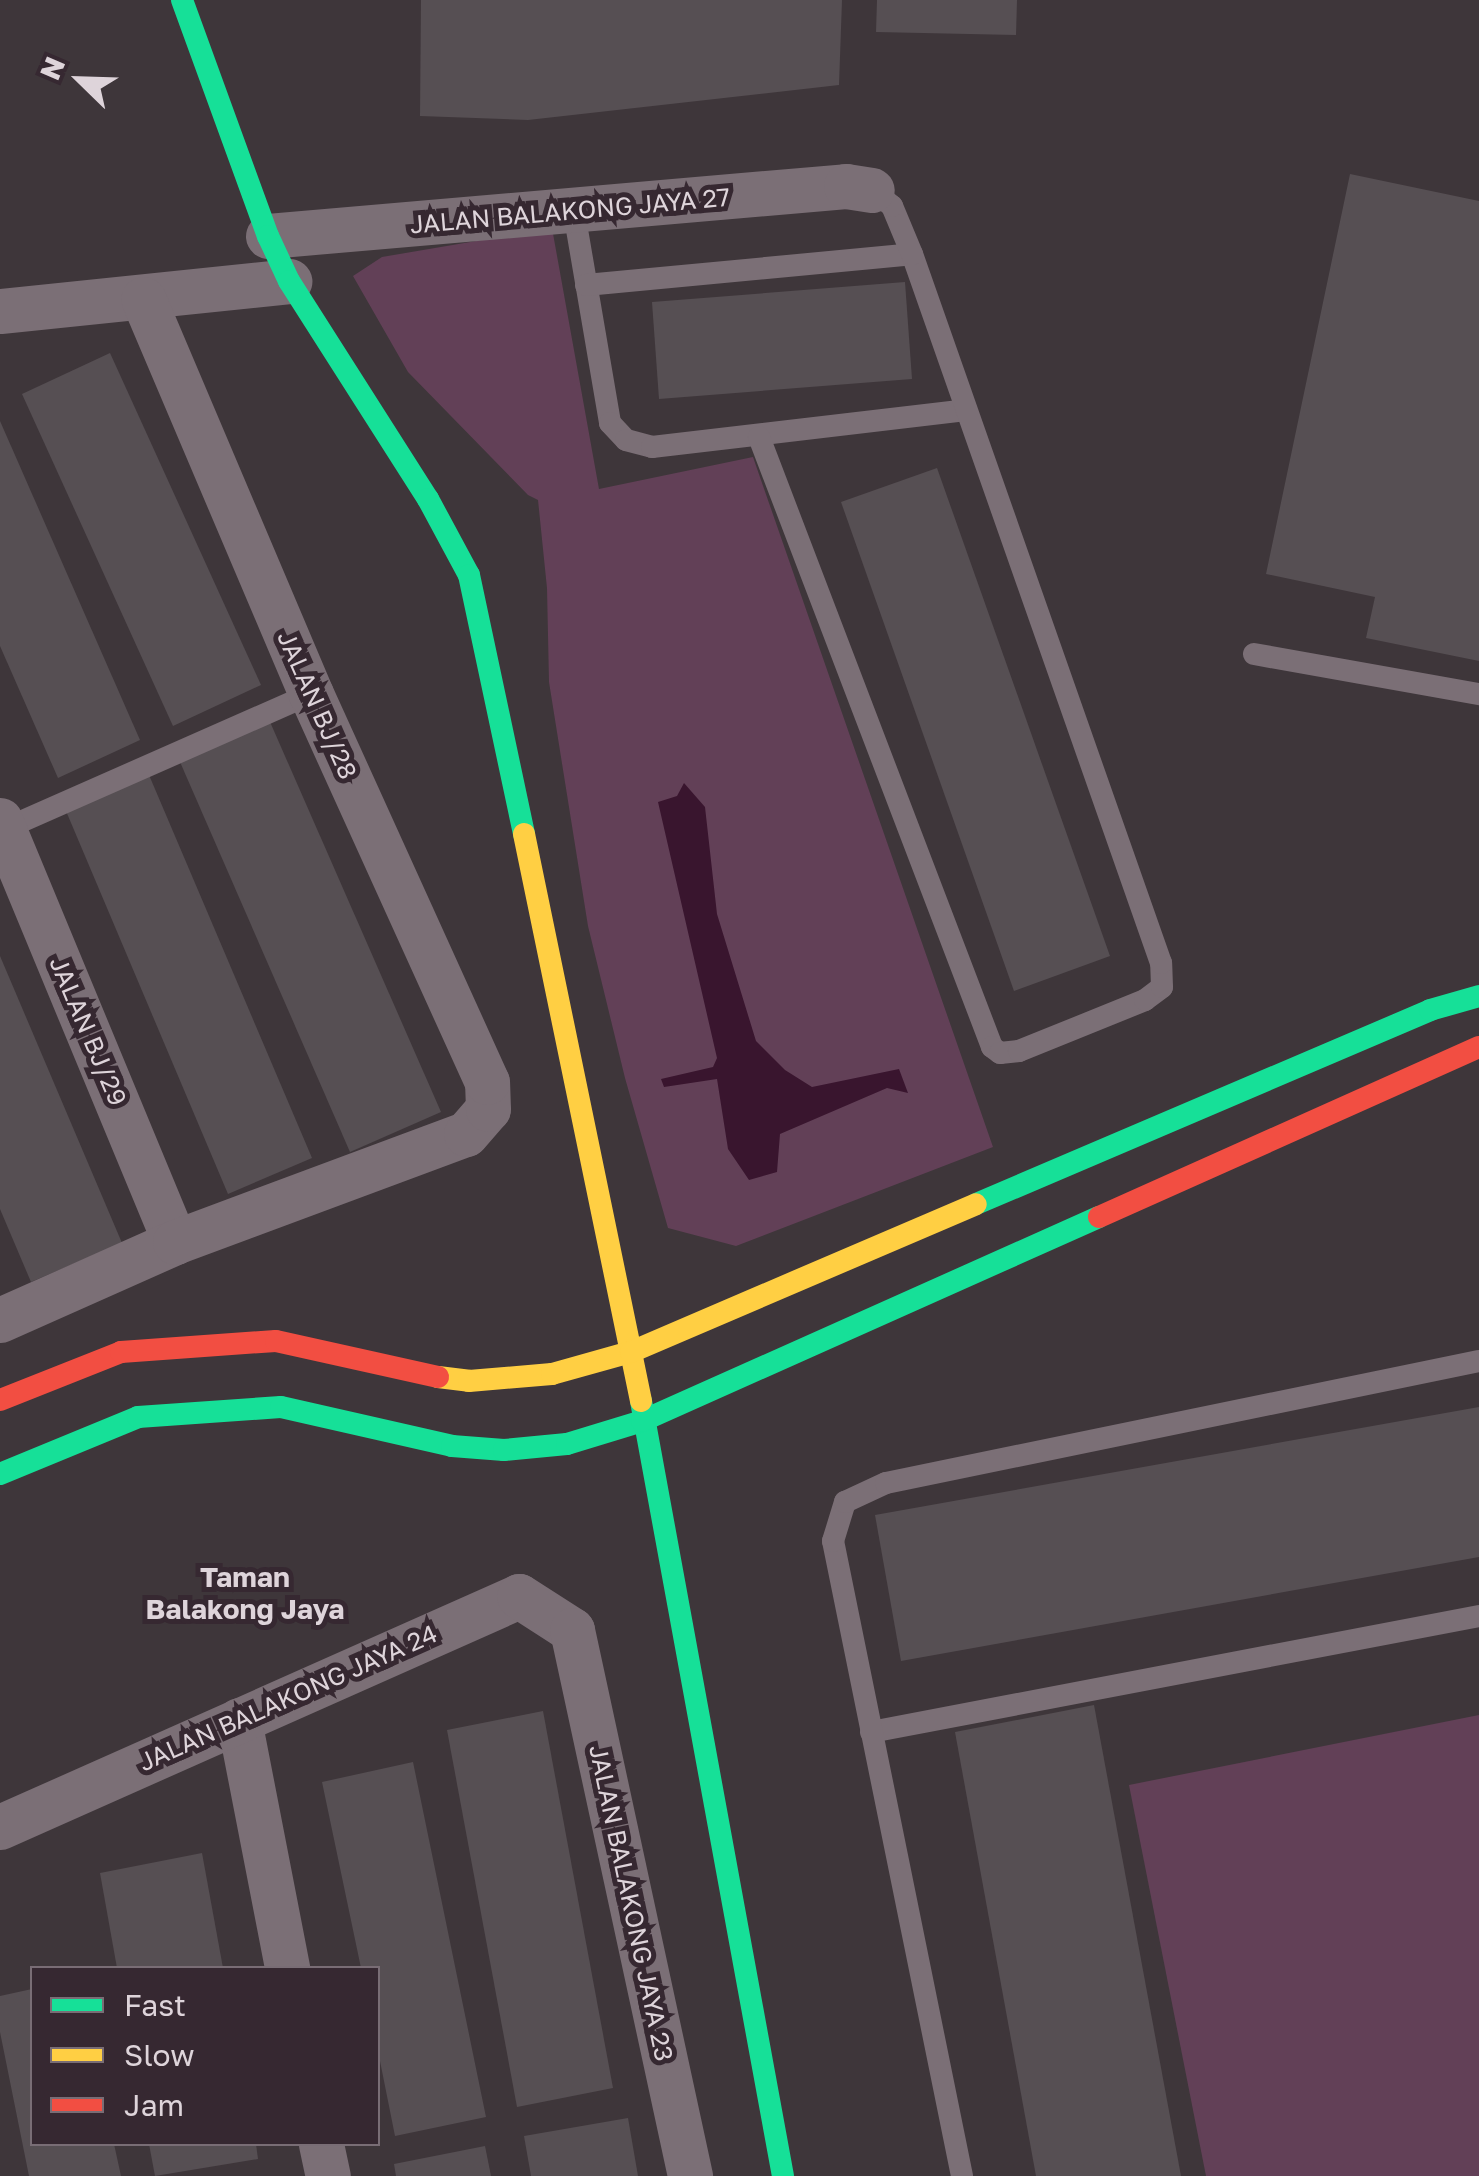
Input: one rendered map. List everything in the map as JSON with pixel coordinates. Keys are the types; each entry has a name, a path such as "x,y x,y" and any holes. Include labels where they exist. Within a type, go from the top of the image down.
{"street":[{"path":"182,0 268,236 289,281 428,499 469,575 600,1185 783,2176"},
{"name":"JALAN BALAKONG JAYA 27","path":"268,236 846,186 872,190"},
{"path":"0,311 289,281"},
{"name":"JALAN BJ/28","path":"143,299 311,694 487,1082 488,1110 466,1134 175,1242"},
{"name":"JALAN BJ/29","path":"1,827 175,1242"},
{"path":"0,1400 121,1352 276,1341 412,1373 469,1381 552,1374 631,1352 1430,1010 1479,996"},
{"path":"0,1474 138,1417 281,1407 393,1435 504,1450 567,1444 642,1421 1479,1047"},
{"path":"0,1320 175,1242"},
{"name":"JALAN BALAKONG JAYA 24","path":"0,1827 519,1596 572,1630"},
{"name":"JALAN BALAKONG JAYA 23","path":"572,1630 690,2176"},
{"path":"239,1720 287,1966"},
{"path":"322,2146 328,2176"}],"lane":[{"path":"759,436 992,1047 1000,1053 1019,1051 1145,1000 1162,987 1161,962 912,254 892,206 872,190"},
{"path":"574,212 610,422 626,440 652,448 966,410"},
{"path":"586,285 912,254"},
{"path":"1254,654 1479,694"},
{"path":"1,827 311,694"},
{"path":"962,2176 834,1541 845,1502 886,1483 1479,1361"},
{"path":"871,1732 1479,1616"}],"shaded area":[{"path":"552,228 599,489 753,457 993,1147 736,1246 668,1228 625,1078 588,926 549,682 547,588 538,500 528,495 408,372 353,276 382,257"},
{"path":"684,783 705,807 717,914 756,1041 785,1070 812,1087 899,1069 908,1093 887,1088 780,1134 777,1172 749,1180 728,1149 717,1079 664,1087 661,1079 713,1067 717,1058 658,802 677,796"},
{"path":"1479,1715 1479,2176 1206,2176 1129,1785"}],"building":[{"path":"421,0 842,0 839,85 528,120 420,116"},
{"path":"877,0 1017,0 1016,35 876,32"},
{"path":"1350,174 1479,201 1479,661 1366,638 1375,597 1266,574"},
{"path":"905,282 912,379 659,399 652,302"},
{"path":"110,353 261,685 173,726 22,394"},
{"path":"0,421 140,740 58,778 0,646"},
{"path":"937,468 1110,956 1014,991 841,502"},
{"path":"267,715 441,1112 350,1152 177,755"},
{"path":"149,775 312,1158 228,1194 66,811"},
{"path":"0,956 122,1243 31,1282 0,1209"},
{"path":"1479,1407 1479,1557 901,1661 875,1515"},
{"path":"1094,1705 1181,2176 1036,2176 955,1732"},
{"path":"543,1711 613,2088 517,2107 447,1730"},
{"path":"413,1762 486,2117 395,2136 380,2061 380,1966 361,1966 322,1782"},
{"path":"202,1853 223,1966 117,1966 100,1873"},
{"path":"30,1989 30,2146 114,2146 121,2176 29,2176 0,2032 0,1996"},
{"path":"628,2118 638,2176 531,2176 524,2136"},
{"path":"149,2146 256,2146 258,2159 155,2176"},
{"path":"485,2146 491,2176 396,2176 394,2164"}],"traffic: fast":[{"path":"182,0 268,236 289,281 428,499 469,575 524,834"},
{"path":"976,1204 1430,1010 1479,996"},
{"path":"0,1474 138,1417 281,1407 452,1446 504,1450 567,1444 642,1421 1099,1217"},
{"path":"641,1401 783,2176"}],"traffic: slow":[{"path":"524,834 641,1401"},
{"path":"438,1377 469,1381 552,1374 631,1352 976,1204"}],"traffic: jam":[{"path":"1099,1217 1479,1047"},
{"path":"0,1400 121,1352 276,1341 438,1377"}],"district":[{"name":"Taman Balakong Jaya","path":"245,1593"}]}
